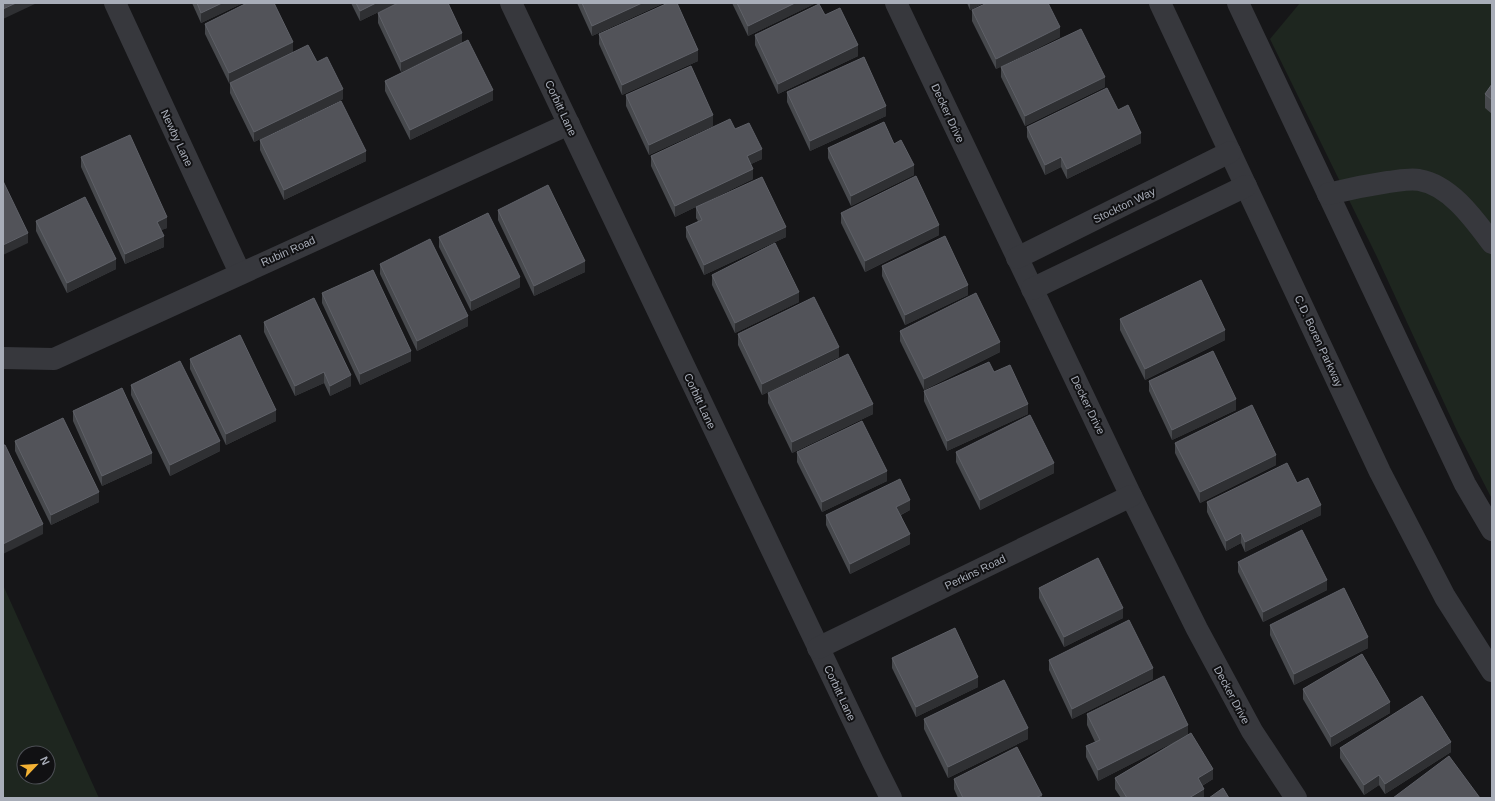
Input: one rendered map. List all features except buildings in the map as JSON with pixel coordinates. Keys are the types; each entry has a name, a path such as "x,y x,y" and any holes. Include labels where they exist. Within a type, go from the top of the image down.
{"street":[{"name":"Newby Lane","path":"115,3 240,273"},
{"name":"Corbitt Lane","path":"511,3 891,798"},
{"name":"Decker Drive","path":"896,3 1131,496 1197,629 1252,731 1296,798"},
{"name":"C.D. Boren Parkway","path":"1160,3 1380,472 1445,598 1492,671"},
{"path":"1238,3 1465,484 1489,519"},
{"name":"Rubin Road","path":"3,358 54,359 569,124"},
{"name":"Stockton Way","path":"1017,258 1230,152"},
{"path":"1328,194 1375,184 1401,180 1419,180 1437,187 1454,198 1492,243"},
{"path":"1032,289 1246,186"},
{"name":"Perkins Road","path":"818,648 1131,496"}],"shaded area":[{"path":"1300,3 1492,3 1492,499 1458,433 1377,257 1270,39"},
{"path":"3,585 99,798 3,798"}]}
